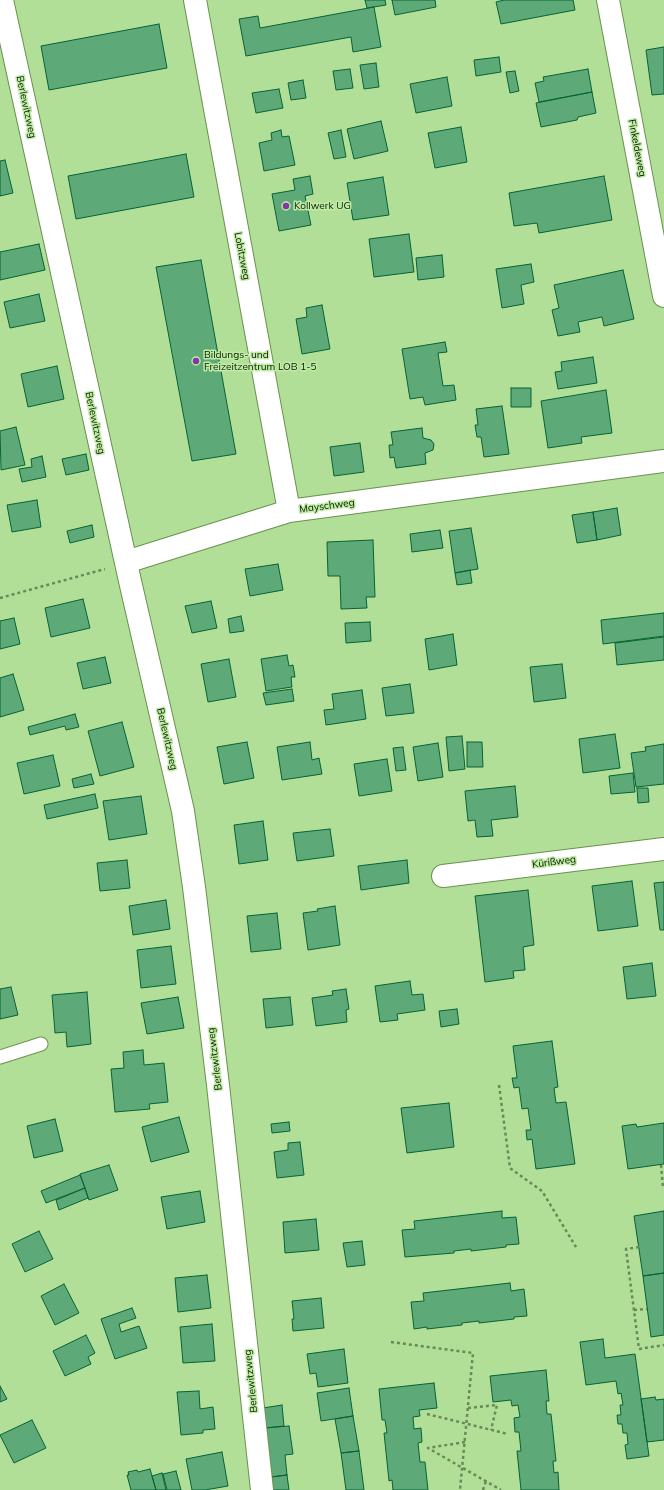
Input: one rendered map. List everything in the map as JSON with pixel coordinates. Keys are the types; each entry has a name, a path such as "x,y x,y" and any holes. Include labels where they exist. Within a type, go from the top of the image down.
{"street":[{"name":"Berlewitzweg","path":"2,0 181,804 193,877 218,1085 262,1490"},
{"name":"Lobitzweg","path":"195,0 289,511"},
{"name":"Finkeldeweg","path":"608,0 664,296"},
{"name":"Mayschweg","path":"126,562 289,511 664,461"},
{"name":"Kürißweg","path":"443,876 664,849"}],"lane":[{"path":"0,1057 40,1044"}],"path":[{"path":"0,598 126,562"},
{"path":"499,1085 510,1168 542,1191 576,1246"},
{"path":"661,1165 663,1188 664,1187"},
{"path":"639,1247 626,1249 639,1349 664,1346"},
{"path":"634,1310 647,1308"},
{"path":"391,1342 473,1353 460,1490"},
{"path":"468,1408 497,1405 491,1430"},
{"path":"427,1414 508,1434"},
{"path":"465,1442 428,1448 501,1490"},
{"path":"483,1490 486,1481"}],"building":[{"path":"365,0 385,0 386,5 367,8"},
{"path":"392,0 435,0 436,7 395,15"},
{"path":"504,0 573,0 575,10 501,24 496,2"},
{"path":"374,7 381,47 353,52 351,37 246,56 239,19 258,16 260,28"},
{"path":"159,24 167,68 49,90 41,46"},
{"path":"664,47 664,94 652,95 646,50"},
{"path":"499,57 501,72 476,76 474,60"},
{"path":"376,63 379,87 364,89 360,65"},
{"path":"350,69 353,88 336,90 333,71"},
{"path":"588,69 592,92 539,102 535,83 544,81 543,77"},
{"path":"515,71 519,91 510,93 506,72"},
{"path":"447,77 452,106 416,113 410,84"},
{"path":"303,80 306,98 291,100 288,83"},
{"path":"279,89 283,108 256,113 252,93"},
{"path":"592,92 596,113 578,117 577,120 541,127 536,103"},
{"path":"381,121 388,151 354,159 347,129"},
{"path":"461,127 467,162 435,168 428,133"},
{"path":"281,130 282,137 289,136 295,165 264,171 259,143 272,140 271,133"},
{"path":"341,130 346,157 334,159 328,133"},
{"path":"186,154 194,197 76,219 68,176"},
{"path":"5,160 13,193 0,196 0,161"},
{"path":"310,176 313,194 305,196 311,225 279,231 272,194 295,190 293,179"},
{"path":"604,176 612,220 539,233 537,223 514,226 509,193"},
{"path":"383,177 389,215 353,220 347,183"},
{"path":"409,234 414,272 374,277 369,239"},
{"path":"39,244 45,270 0,280 0,252"},
{"path":"442,255 444,277 418,280 416,258"},
{"name":"Bildungs- und Freizeitzentrum LOB 1-5","path":"201,260 236,454 192,461 156,267"},
{"path":"531,264 534,282 521,285 524,304 502,308 496,269"},
{"path":"623,270 634,319 604,326 602,317 578,322 580,332 558,336 552,310 559,308 554,285"},
{"path":"39,294 45,321 10,328 4,302"},
{"path":"322,305 330,349 302,354 296,319 307,317 306,308"},
{"path":"445,342 447,352 438,353 443,386 454,385 456,400 425,405 423,397 410,399 402,349"},
{"path":"593,357 597,383 558,389 555,372 562,371 561,362"},
{"path":"57,366 64,399 28,407 21,374"},
{"path":"511,388 531,388 531,407 511,407"},
{"path":"606,390 612,433 581,437 582,443 548,448 541,401"},
{"path":"502,406 509,454 484,457 481,437 477,437 475,425 478,425 476,409"},
{"path":"16,427 25,465 1,470 0,431"},
{"path":"422,428 423,438 431,440 434,444 433,450 425,453 426,464 396,468 394,457 390,458 389,445 393,445 391,432"},
{"path":"360,443 364,472 334,476 330,447"},
{"path":"86,454 89,470 66,475 62,459"},
{"path":"42,456 46,477 22,482 19,469 32,467 31,459"},
{"path":"37,500 41,527 12,532 7,505"},
{"path":"617,508 621,535 597,540 593,512"},
{"path":"593,512 597,540 577,543 572,515"},
{"path":"92,525 94,537 70,543 67,531"},
{"path":"471,528 478,569 455,573 449,531"},
{"path":"440,530 443,548 412,552 410,534"},
{"path":"373,540 375,597 366,597 367,608 341,609 340,576 328,576 327,542"},
{"path":"278,564 283,590 250,596 245,569"},
{"path":"470,570 472,583 457,585 455,573"},
{"path":"83,599 90,628 51,637 45,608"},
{"path":"211,601 217,628 192,633 185,606"},
{"path":"664,613 664,636 603,644 601,620"},
{"path":"241,616 244,631 230,633 228,619"},
{"path":"14,618 20,644 0,649 0,621"},
{"path":"370,622 371,641 346,643 345,623"},
{"path":"453,634 457,665 429,670 425,639"},
{"path":"664,637 664,660 617,665 615,643"},
{"path":"287,655 289,666 293,665 295,677 291,677 292,687 266,691 261,659"},
{"path":"105,657 111,683 83,689 77,663"},
{"path":"229,659 236,697 208,702 201,664"},
{"path":"562,664 566,698 534,702 530,667"},
{"path":"13,674 24,710 0,717 0,678"},
{"path":"410,684 414,713 386,716 382,688"},
{"path":"292,689 294,701 266,705 263,693"},
{"path":"362,690 366,719 326,725 324,710 334,709 332,694"},
{"path":"75,714 79,727 66,730 65,726 30,735 28,727"},
{"path":"122,722 134,767 100,776 88,731"},
{"path":"615,734 620,768 583,773 579,739"},
{"path":"462,736 465,769 449,771 446,737"},
{"path":"247,742 254,778 224,784 217,747"},
{"path":"310,742 312,760 319,758 322,774 282,780 277,747"},
{"path":"467,742 482,742 483,767 467,767"},
{"path":"438,743 443,777 418,781 413,747"},
{"path":"664,744 664,784 636,787 631,753 646,751 645,747"},
{"path":"403,747 406,770 396,771 393,748"},
{"path":"53,755 60,786 24,794 17,763"},
{"path":"387,759 392,791 359,796 354,764"},
{"path":"633,773 635,792 611,794 609,776"},
{"path":"91,774 94,784 74,788 72,779"},
{"path":"515,786 518,817 491,820 493,836 477,837 475,820 468,821 465,791"},
{"path":"637,788 648,788 649,802 638,803"},
{"path":"95,794 98,808 47,819 44,805"},
{"path":"141,796 147,834 109,840 103,801"},
{"path":"263,821 268,860 239,864 234,825"},
{"path":"330,829 334,856 297,861 293,833"},
{"path":"127,860 130,888 100,891 97,863"},
{"path":"407,860 409,883 361,890 358,866"},
{"path":"632,881 638,926 598,931 592,886"},
{"path":"664,882 664,930 660,930 654,883"},
{"path":"528,890 534,945 523,947 525,970 513,971 514,978 485,982 475,896"},
{"path":"166,900 170,929 133,935 129,906"},
{"path":"335,906 340,945 308,950 303,913 318,911 317,909"},
{"path":"277,913 281,949 251,952 247,916"},
{"path":"171,946 176,984 141,988 137,950"},
{"path":"652,963 656,996 627,999 623,967"},
{"path":"410,981 412,995 423,994 425,1010 397,1014 398,1020 380,1022 375,986"},
{"path":"11,987 18,1015 0,1019 0,989"},
{"path":"346,989 349,1009 346,1010 347,1022 316,1026 312,998 333,995 332,991"},
{"path":"87,992 91,1044 67,1047 66,1032 55,1033 52,995"},
{"path":"178,997 184,1028 147,1034 141,1003"},
{"path":"290,997 293,1025 266,1028 263,999"},
{"path":"457,1009 459,1024 441,1027 439,1011"},
{"path":"552,1041 558,1087 554,1088 556,1103 566,1102 575,1164 536,1169 532,1139 527,1140 526,1130 531,1130 528,1108 522,1109 519,1087 514,1088 512,1078 517,1078 513,1046"},
{"path":"143,1050 144,1065 164,1063 168,1102 149,1104 150,1109 115,1112 111,1069 124,1068 123,1052"},
{"path":"449,1103 454,1147 407,1153 401,1108"},
{"path":"179,1117 189,1152 151,1162 142,1127"},
{"path":"55,1119 63,1151 34,1158 27,1126"},
{"path":"289,1122 290,1131 272,1133 271,1124"},
{"path":"664,1123 664,1164 628,1169 622,1126 636,1124 637,1127"},
{"path":"300,1142 304,1175 277,1178 274,1152 288,1150 288,1143"},
{"path":"109,1165 118,1190 89,1200 80,1174"},
{"path":"80,1175 85,1188 46,1203 41,1191"},
{"path":"85,1188 88,1198 59,1210 56,1200"},
{"path":"200,1191 205,1222 167,1229 161,1197"},
{"path":"502,1211 502,1218 516,1217 519,1244 471,1251 471,1249 454,1251 454,1253 405,1257 402,1230 415,1229 414,1221"},
{"path":"664,1211 664,1273 643,1276 634,1216"},
{"path":"316,1219 319,1250 285,1253 283,1222"},
{"path":"39,1231 53,1259 25,1272 12,1244"},
{"path":"362,1241 365,1265 347,1267 343,1243"},
{"path":"664,1273 664,1335 651,1337 643,1276"},
{"path":"207,1275 211,1308 178,1312 175,1278"},
{"path":"510,1283 511,1291 524,1289 527,1316 479,1323 479,1321 462,1323 462,1325 414,1329 411,1302 424,1301 423,1293"},
{"path":"64,1284 79,1313 55,1325 41,1296"},
{"path":"321,1298 324,1328 293,1331 292,1319 294,1319 292,1301"},
{"path":"132,1308 136,1318 119,1324 121,1332 139,1326 147,1348 115,1359 101,1319"},
{"path":"212,1324 215,1361 183,1363 180,1327"},
{"path":"86,1335 95,1353 88,1357 91,1364 65,1376 53,1351"},
{"path":"603,1339 605,1358 635,1354 649,1456 627,1459 625,1445 628,1444 627,1433 623,1433 622,1424 618,1424 617,1415 621,1415 620,1405 623,1405 621,1393 618,1394 616,1381 586,1385 580,1342"},
{"path":"344,1349 348,1383 318,1387 316,1373 310,1374 307,1354"},
{"path":"546,1370 549,1401 546,1401 547,1414 551,1414 556,1461 553,1461 554,1473 558,1472 559,1490 521,1490 517,1451 521,1451 519,1432 515,1432 514,1418 520,1417 518,1405 512,1406 511,1400 493,1402 490,1376"},
{"path":"434,1383 437,1408 419,1410 420,1416 413,1417 414,1429 421,1428 422,1442 418,1443 420,1462 425,1462 428,1490 393,1490 392,1480 389,1481 384,1433 387,1433 385,1420 382,1420 379,1389"},
{"path":"0,1386 7,1399 0,1402"},
{"path":"349,1388 353,1416 321,1421 317,1393"},
{"path":"199,1391 200,1409 213,1407 215,1429 203,1430 203,1433 181,1435 177,1392"},
{"path":"655,1397 656,1400 664,1399 664,1440 647,1442 641,1399"},
{"path":"282,1405 284,1426 265,1428 263,1408"},
{"path":"353,1416 359,1451 341,1453 335,1419"},
{"path":"32,1420 46,1448 14,1463 0,1435"},
{"path":"289,1426 293,1454 285,1455 287,1475 271,1477 265,1428"},
{"path":"359,1451 364,1490 346,1490 341,1453"},
{"path":"222,1452 228,1486 205,1490 192,1490 186,1459"},
{"path":"150,1469 156,1490 131,1490 127,1475 129,1475 128,1472 137,1470 138,1472"},
{"path":"176,1471 181,1490 167,1490 163,1474"},
{"path":"162,1473 166,1490 156,1490 152,1476"},
{"path":"287,1475 289,1490 272,1490 271,1477"}],"place":[{"name":"Kollwerk UG","path":"286,206"},
{"name":"Bildungs- und Freizeitzentrum LOB 1-5","path":"196,361"}]}
